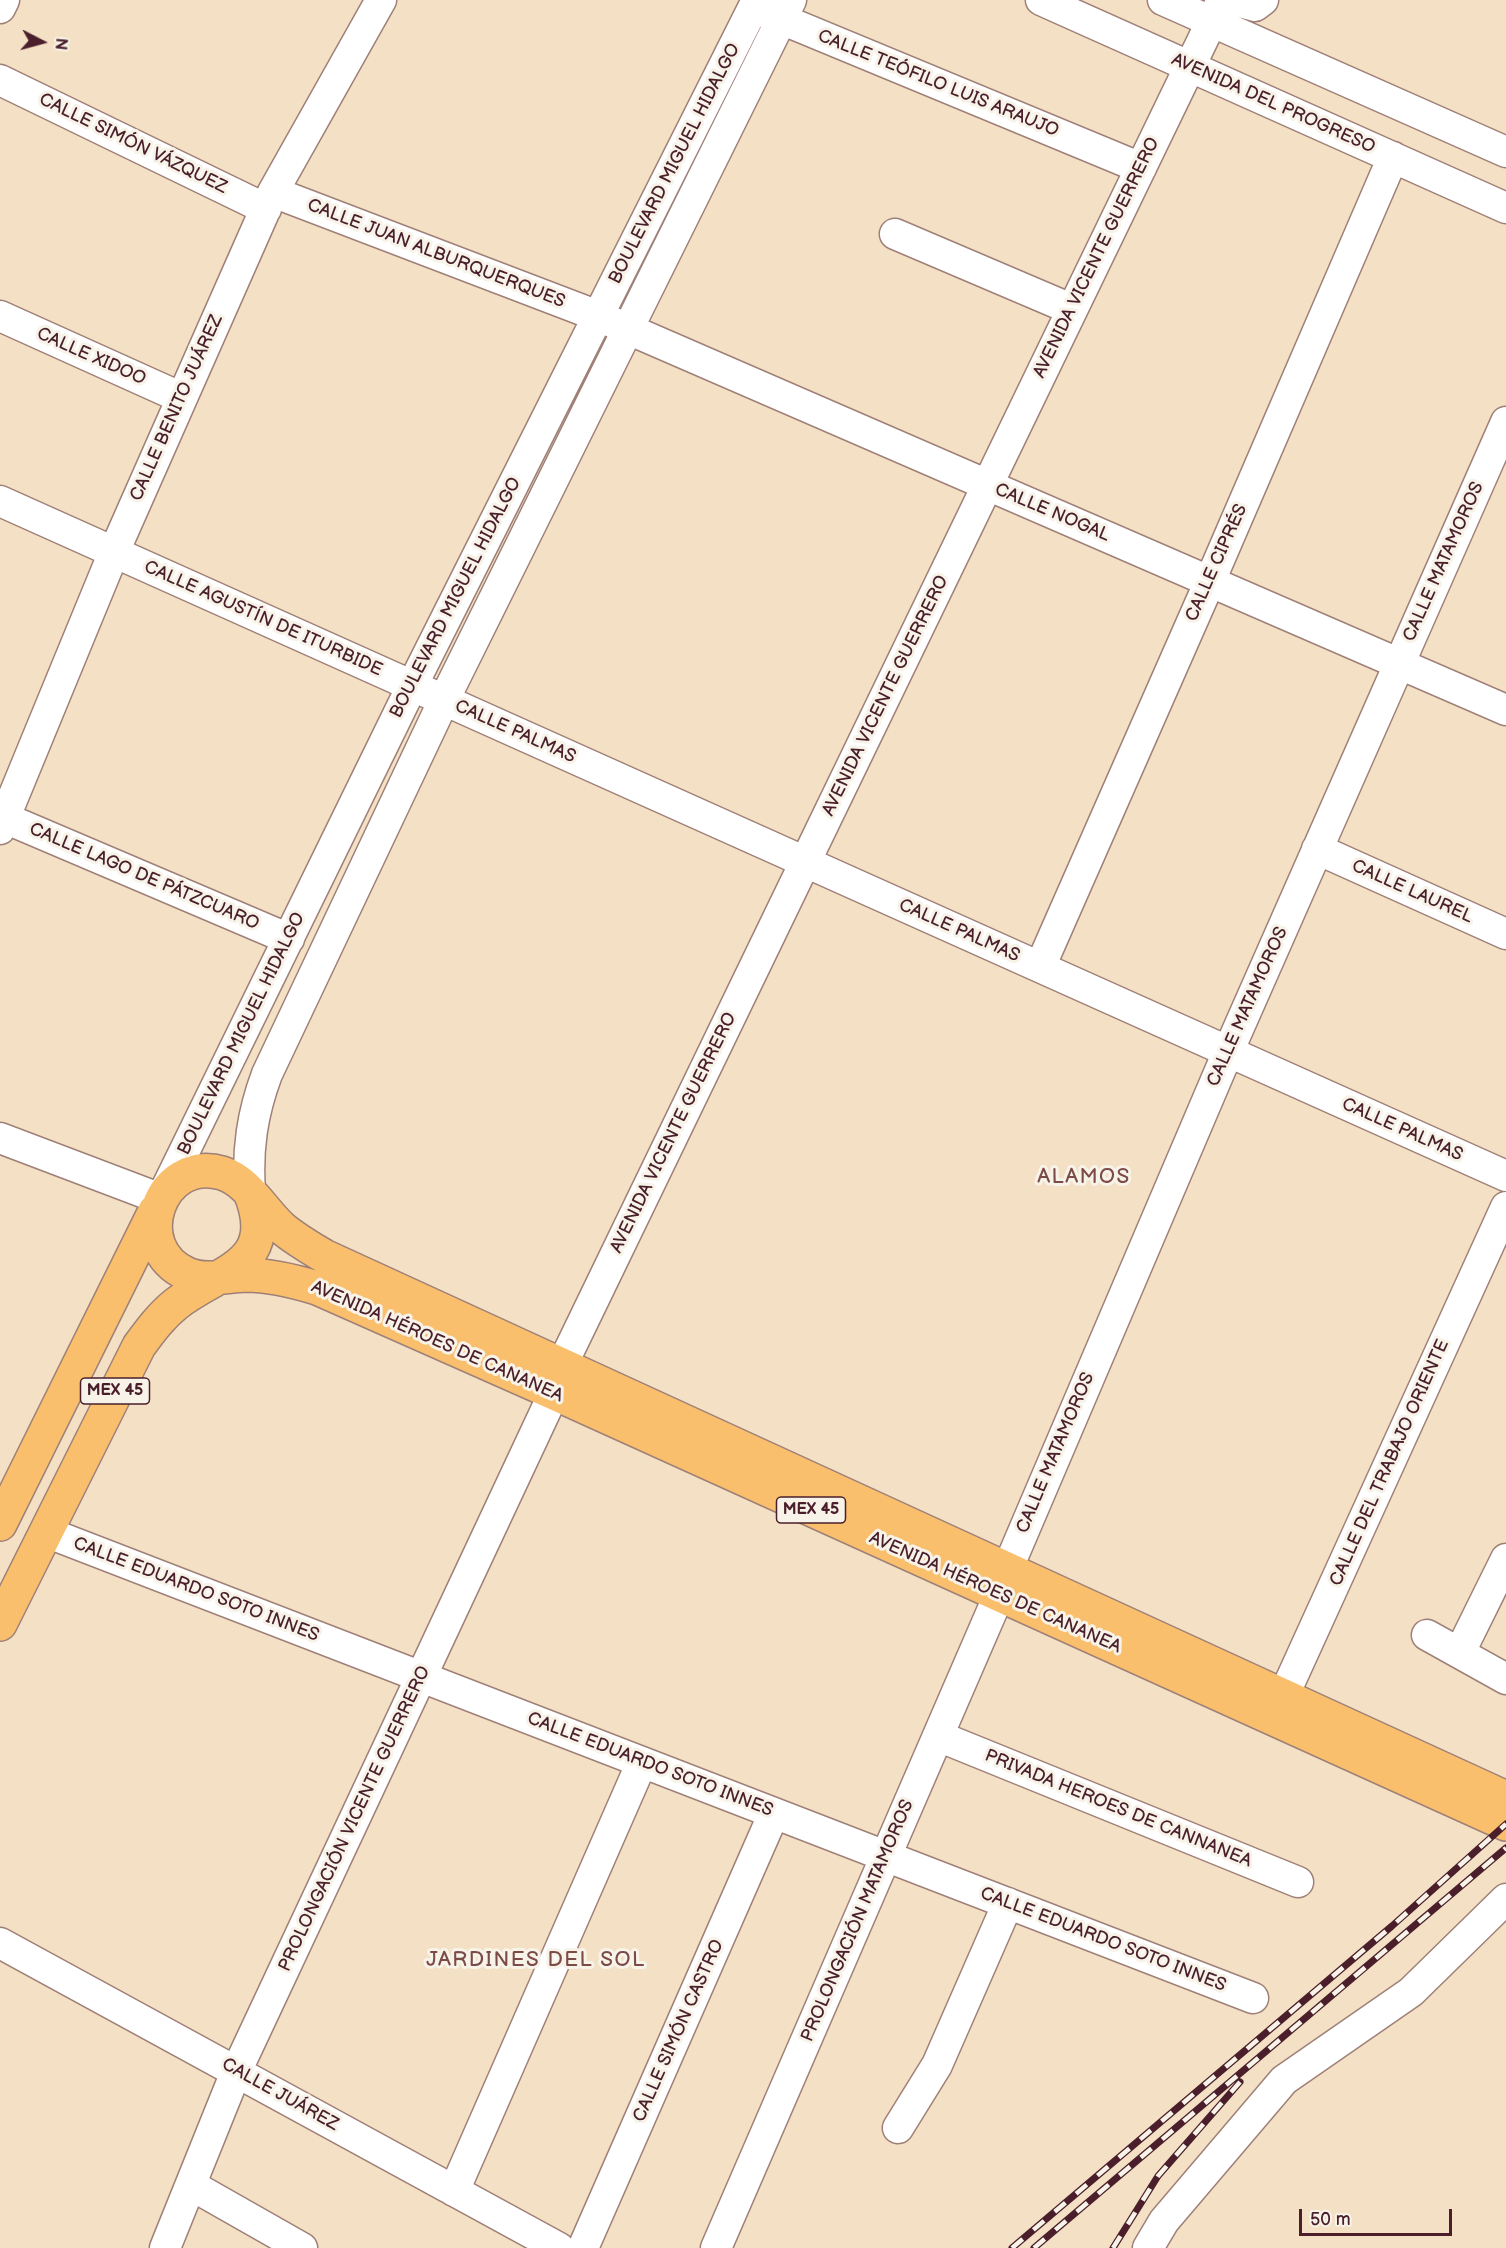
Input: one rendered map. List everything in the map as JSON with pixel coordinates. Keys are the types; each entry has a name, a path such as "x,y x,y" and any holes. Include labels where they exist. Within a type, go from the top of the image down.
{"main road":[{"name":"AVENIDA HÉROES DE CANANEA","path":"558,1379 317,1288 271,1277 223,1276 205,1279 188,1275 172,1265 161,1251 155,1234 155,1216 161,1199 172,1185 187,1176 204,1172 221,1173 237,1180 283,1228 324,1256 558,1379 1278,1708 1501,1804"},
{"name":"MEX 45","path":"0,1624 139,1346 156,1324 176,1305 198,1289 237,1268 248,1255 255,1240 258,1224 256,1207 250,1192"},
{"name":"MEX 45","path":"0,1524 161,1199"}],"street":[{"path":"0,8 4,0"},
{"name":"CALLE BENITO JUÁREZ","path":"2,821 114,552 269,200 381,0"},
{"name":"AVENIDA DEL PROGRESO","path":"1041,0 1506,208"},
{"path":"1163,0 1217,11 1506,152"},
{"path":"1233,0 1255,6 1263,0"},
{"name":"CALLE TEÓFILO LUIS ARAUJO","path":"748,2 787,10 1141,168"},
{"name":"BOULEVARD MIGUEL HIDALGO","path":"161,1199 412,686 598,316 748,2"},
{"name":"BOULEVARD MIGUEL HIDALGO","path":"250,1192 249,1144 258,1097 267,1074 444,700 787,10"},
{"name":"AVENIDA VICENTE GUERRERO","path":"558,1379 1071,309 1217,11"},
{"name":"CALLE SIMÓN VÁZQUEZ","path":"0,80 269,200"},
{"name":"CALLE CIPRÉS","path":"1040,967 1393,158"},
{"name":"CALLE JUAN ALBURQUERQUES","path":"269,200 598,316"},
{"path":"895,234 1071,309"},
{"name":"CALLE XIDOO","path":"0,316 182,398"},
{"name":"CALLE NOGAL","path":"598,316 1506,710"},
{"name":"CALLE MATAMOROS","path":"1003,1582 1228,1052 1506,422"},
{"name":"CALLE AGUSTÍN DE ITURBIDE","path":"0,501 412,686"},
{"name":"CALLE PALMAS","path":"412,686 1506,1176"},
{"name":"CALLE LAGO DE PÁTZCUARO","path":"2,821 289,939"},
{"name":"CALLE LAUREL","path":"1317,849 1506,934"},
{"path":"229,1058 267,1074"},
{"path":"0,1138 161,1199"},
{"name":"CALLE DEL TRABAJO ORIENTE","path":"1278,1708 1506,1207"},
{"name":"PROLONGACIÓN VICENTE GUERRERO","path":"165,2248 236,2072 422,1677 558,1379"},
{"name":"CALLE EDUARDO SOTO INNES","path":"46,1532 1254,1998"},
{"path":"1460,1652 1506,1559"},
{"name":"PROLONGACIÓN MATAMOROS","path":"716,2248 1003,1582"},
{"path":"1427,1635 1506,1678"},
{"name":"PRIVADA HEROES DE CANNANEA","path":"938,1736 1298,1882"},
{"path":"454,2191 642,1762"},
{"name":"CALLE SIMÓN CASTRO","path":"583,2248 774,1813"},
{"path":"1148,2248 1164,2221 1284,2080 1412,1992 1506,1899"},
{"path":"898,2128 937,2065 1008,1904"},
{"name":"CALLE JUÁREZ","path":"0,1943 560,2248"},
{"path":"190,2185 302,2248"}],"railway":[{"path":"1012,2248 1392,1926 1506,1824"},
{"path":"1034,2248 1506,1848"},
{"path":"1113,2248 1158,2176 1240,2082"}],"district":[{"name":"ALAMOS","path":"1084,1178"},
{"name":"JARDINES DEL SOL","path":"536,1961"}]}
